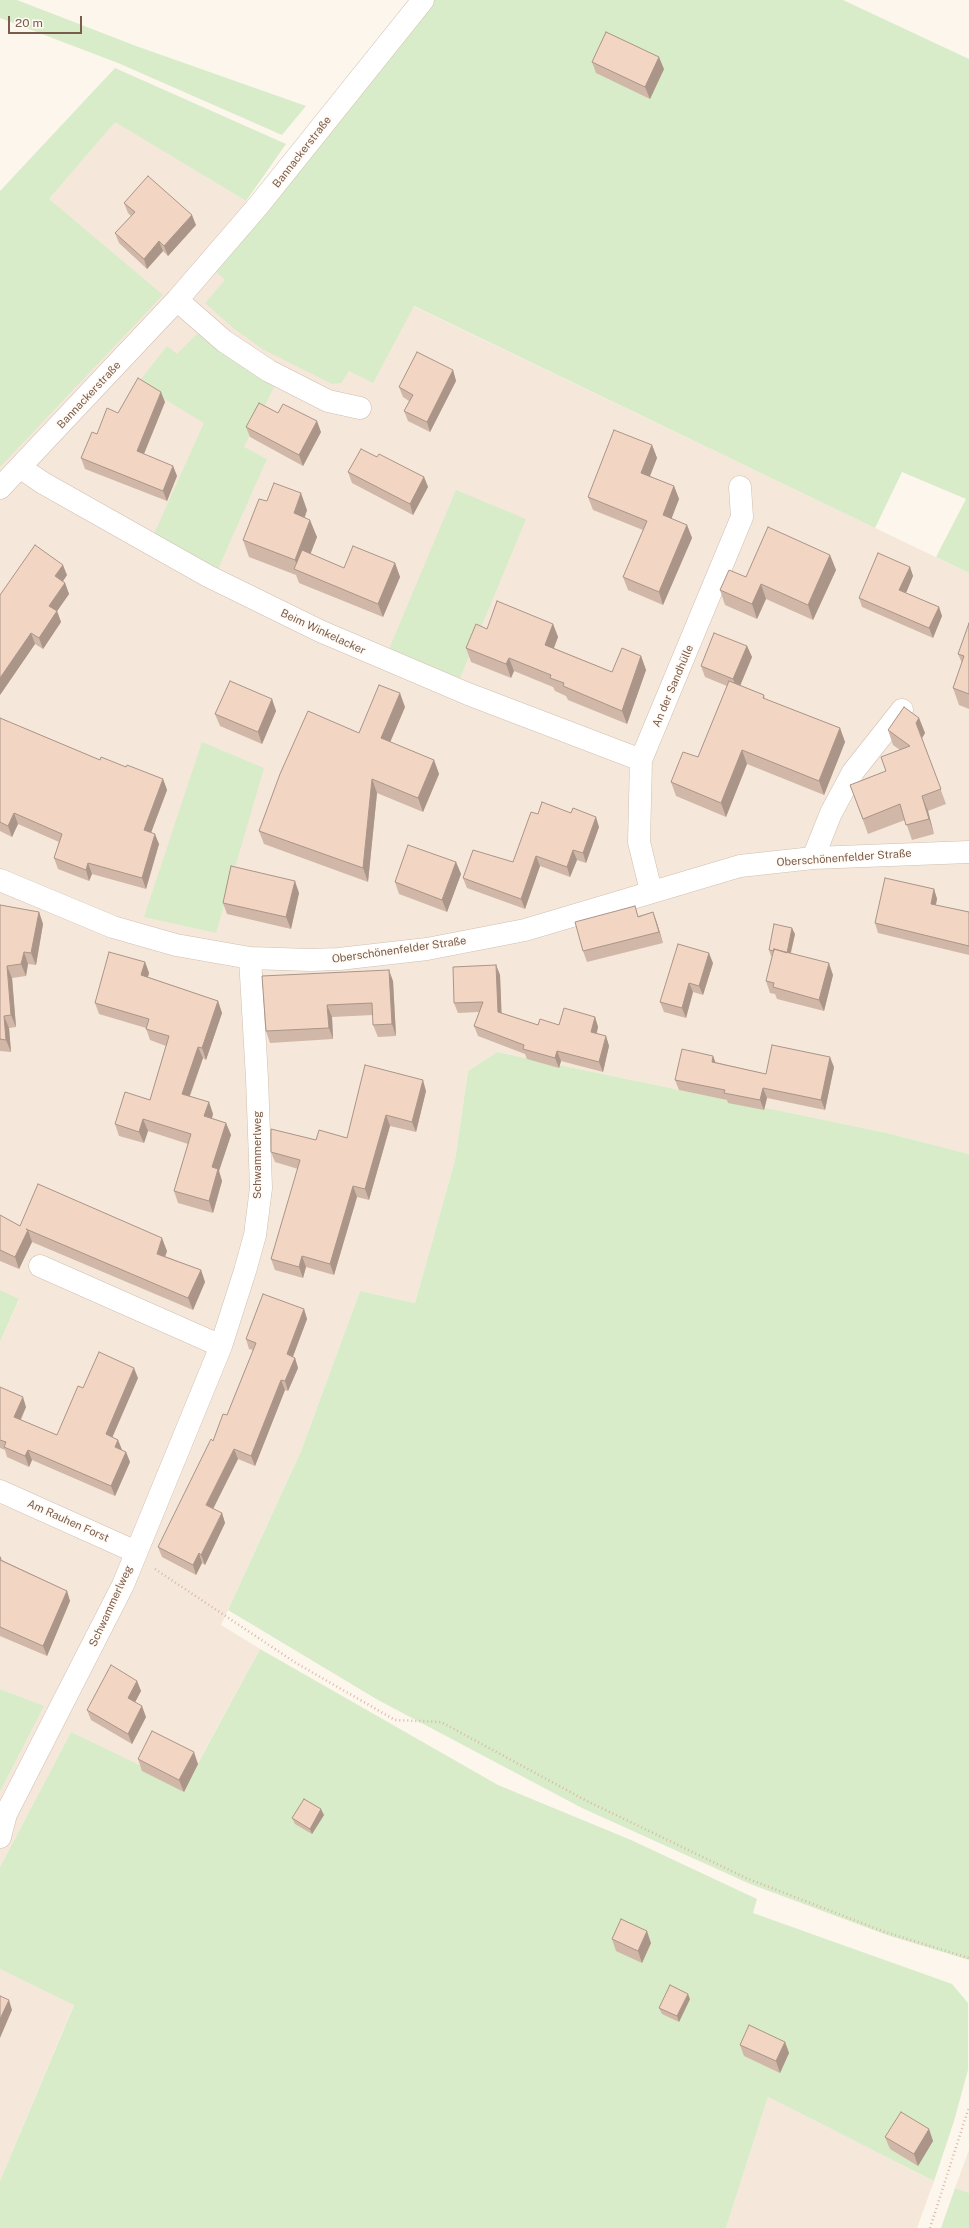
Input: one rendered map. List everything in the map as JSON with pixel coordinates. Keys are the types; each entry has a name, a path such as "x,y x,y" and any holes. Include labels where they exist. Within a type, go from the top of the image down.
{"street":[{"name":"Bannackerstraße","path":"0,488 21,468 177,300 258,206 422,0"},
{"path":"177,300 224,341 269,371 328,401 360,408"},
{"name":"Beim Winkelacker","path":"21,468 44,484 208,576 320,631 468,694 641,760"},
{"name":"An der Sandhülle","path":"651,891 639,842 641,760 742,517 740,487"},
{"path":"813,858 831,812 853,772 902,710"},
{"name":"Oberschönenfelder Straße","path":"0,880 113,927 176,945 250,958 339,959 427,949 525,930 651,891 740,866 813,858 969,852"},
{"name":"Schwammerlweg","path":"0,1837 6,1814 123,1585 221,1346 255,1235 260,1188 257,1078 250,958"},
{"path":"40,1266 221,1346"},
{"name":"Am Rauhen Forst","path":"0,1490 136,1552"}],"path":[{"path":"136,1552 154,1568 296,1663 395,1720 441,1722 587,1801 746,1878 885,1932 969,1958"},
{"path":"930,2228 969,2106"}],"shaded area":[{"path":"115,121 246,201 262,215 413,306 969,573 969,1154 887,1133 497,1052 468,1071 455,1160 415,1303 360,1291 301,1451 221,1625 260,1649 184,1788 71,1732 0,1867 0,1792 43,1707 0,1689 0,1342 19,1300 0,1290 0,467 49,199"},
{"path":"0,1969 74,2004 0,2181"},
{"path":"768,2097 934,2181 917,2228 726,2228"},
{"path":"969,2150 969,2193 955,2188"}],"green space":[{"path":"0,0 17,0 136,46 306,106 282,135 118,63 0,18"},
{"path":"433,0 843,0 969,59 969,573 936,557 966,499 902,472 875,528 414,306 373,383 349,371 341,383 332,384 264,350 233,328 205,303 225,280 213,269"},
{"path":"115,68 286,144 246,201 115,122 49,199 163,295 0,467 0,191"},
{"path":"199,332 276,383 244,447 267,459 218,569 153,536 204,423 138,383 167,346 177,354"},
{"path":"456,490 526,519 460,678 389,649"},
{"path":"202,742 264,768 216,933 144,917"},
{"path":"497,1052 887,1133 969,1154 969,1960 887,1935 750,1884 582,1808 378,1700 228,1610 301,1451 360,1291 415,1303 455,1160 468,1071"},
{"path":"0,1290 19,1299 0,1342"},
{"path":"260,1649 498,1785 631,1840 757,1899 753,1913 952,1984 968,2003 968,2070 954,2121 934,2181 768,2097 726,2228 0,2228 0,2181 74,2005 0,1969 0,1867 71,1732 185,1787"},
{"path":"0,1689 44,1706 0,1792"},
{"path":"955,2188 969,2193 969,2228 941,2228"}],"building":[{"path":"606,32 659,57 645,87 592,62"},
{"path":"148,176 192,215 164,246 159,241 144,259 115,233 135,212 124,203"},
{"path":"417,352 453,370 427,422 404,411 413,395 399,387"},
{"path":"138,378 161,392 137,451 173,466 163,491 81,458 92,432 97,434 107,408 118,413"},
{"path":"259,403 278,413 283,404 317,421 299,455 246,427"},
{"path":"614,430 652,445 641,473 674,486 663,515 687,525 659,592 623,577 647,521 588,497"},
{"path":"361,449 377,457 379,454 424,477 410,504 348,472"},
{"path":"274,483 301,493 294,513 310,520 295,560 243,540 259,499 267,501"},
{"path":"768,527 830,555 808,605 761,584 752,604 720,590 729,570 746,577"},
{"path":"35,545 63,565 55,576 65,583 49,606 57,611 39,638 31,633 0,678 0,595"},
{"path":"353,546 395,563 378,604 294,569 302,550 344,568"},
{"path":"878,553 910,567 899,590 939,607 929,628 859,598"},
{"path":"497,601 553,624 545,645 612,672 622,648 641,656 622,711 563,686 564,683 550,678 551,675 509,658 506,664 466,648 476,624 487,629"},
{"path":"969,623 969,694 953,688 964,656 958,654"},
{"path":"714,633 747,646 733,679 701,666"},
{"path":"230,681 272,699 258,732 215,714"},
{"path":"729,681 764,695 763,698 840,728 819,781 742,750 721,803 671,782 683,752 698,757"},
{"path":"379,685 400,693 381,738 434,760 418,798 372,779 363,868 259,831 280,774 308,711 359,733"},
{"path":"904,707 919,718 916,723 941,789 922,796 929,819 906,825 900,804 863,819 850,785 886,771 881,757 910,746 888,730"},
{"path":"0,718 100,760 101,757 163,779 144,830 155,834 142,878 88,863 86,870 54,858 62,834 14,813 8,826 0,822"},
{"path":"542,802 571,813 573,808 596,817 583,853 573,850 567,867 536,856 521,899 463,878 473,850 513,862 531,812 538,814"},
{"path":"408,845 456,862 442,900 395,882"},
{"path":"231,866 295,881 286,917 223,903"},
{"path":"885,878 934,889 931,904 969,912 969,946 875,923"},
{"path":"0,905 39,912 31,953 24,952 21,964 7,966 11,1015 4,1016 6,1040 0,1039"},
{"path":"635,906 638,917 653,912 659,932 583,951 575,922"},
{"path":"774,924 792,928 787,953 774,949 774,951 769,950"},
{"path":"678,944 709,953 699,986 689,983 682,1008 660,1002"},
{"path":"774,949 829,963 819,1000 773,987 774,983 766,981"},
{"path":"109,952 145,962 141,975 218,1001 202,1048 198,1047 182,1094 209,1102 204,1116 226,1123 212,1167 218,1169 209,1201 174,1191 191,1134 143,1119 139,1132 115,1124 125,1092 150,1100 169,1036 146,1029 149,1019 95,1003"},
{"path":"496,965 498,1012 538,1025 540,1019 559,1025 564,1008 595,1017 591,1032 606,1036 599,1062 557,1051 555,1058 523,1049 524,1045 474,1026 483,1002 454,1003 453,967"},
{"path":"389,970 392,1024 373,1025 372,1003 327,1005 329,1028 266,1031 262,976"},
{"path":"772,1045 830,1057 821,1100 763,1088 760,1100 724,1093 725,1090 675,1080 682,1049 713,1056 712,1062 766,1074"},
{"path":"365,1065 423,1080 412,1122 386,1115 365,1189 353,1186 330,1264 302,1256 299,1267 271,1259 300,1160 271,1152 271,1129 316,1140 319,1130 347,1138"},
{"path":"38,1184 162,1238 157,1254 201,1270 188,1298 26,1229 28,1230 15,1257 0,1250 0,1215 20,1226"},
{"path":"263,1294 304,1309 287,1354 295,1358 285,1381 281,1380 251,1456 234,1449 206,1505 222,1513 201,1555 199,1553 193,1565 158,1547 211,1439 213,1441 223,1414 227,1415 256,1343 246,1339"},
{"path":"99,1352 134,1368 106,1434 118,1440 115,1447 126,1452 111,1486 28,1450 25,1456 4,1447 6,1442 0,1440 0,1387 23,1397 14,1417 57,1435 78,1386 83,1388"},
{"path":"0,1560 67,1591 43,1646 0,1627"},
{"path":"111,1665 137,1681 128,1698 142,1706 128,1734 87,1710"},
{"path":"152,1731 194,1752 179,1780 138,1759"},
{"path":"304,1799 321,1809 310,1829 292,1818"},
{"path":"621,1919 647,1931 638,1951 612,1939"},
{"path":"670,1985 688,1994 677,2016 659,2008"},
{"path":"0,1996 9,2000 0,2019"},
{"path":"749,2025 785,2042 776,2061 740,2045"},
{"path":"901,2112 929,2129 914,2154 885,2137"}]}
